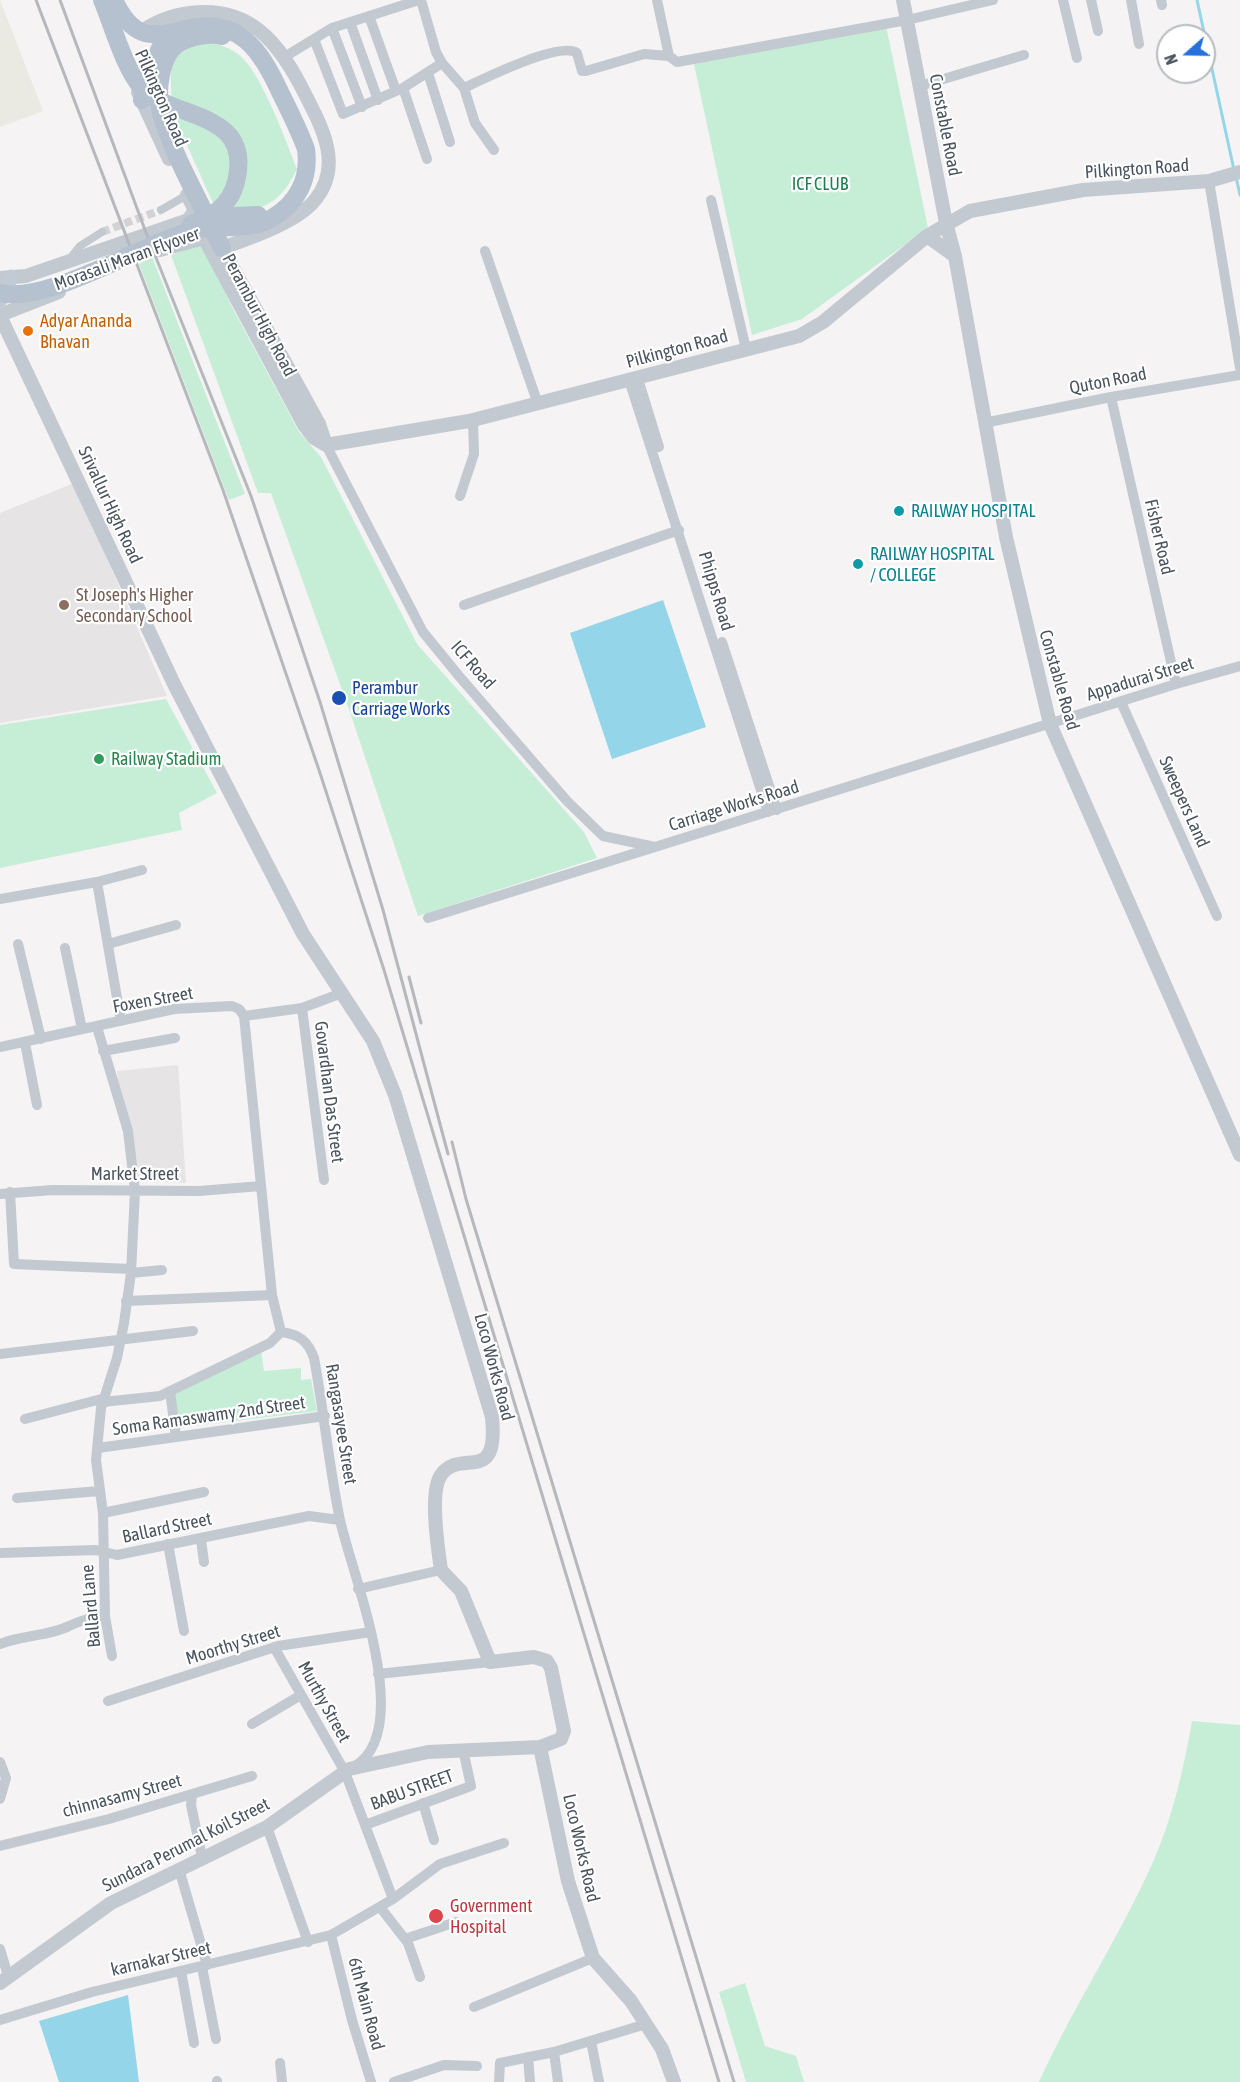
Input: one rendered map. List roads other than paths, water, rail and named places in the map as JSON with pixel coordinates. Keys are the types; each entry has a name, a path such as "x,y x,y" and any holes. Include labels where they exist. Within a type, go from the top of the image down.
{"main road":[{"name":"Morasali Maran Flyover","path":"4,279 22,283 212,217 234,189 238,168 228,135 212,122 157,98 141,88 131,71 100,0"},
{"path":"114,0 123,19 141,32"},
{"name":"Morasali Maran Flyover","path":"0,293 36,292 196,230 263,222 295,199 304,181 306,149 264,59 245,38 232,32 207,26 180,35 155,36 141,32"},
{"path":"116,41 141,32"},
{"path":"142,100 154,57 167,39 180,35 225,36 246,49 260,68 297,150 296,179 288,193 275,207 249,217 212,217"},
{"path":"180,35 166,57 159,104 161,114 222,248"},
{"path":"0,300 4,279"}],"street":[{"name":"Pilkington Road","path":"69,261 188,220 195,210 142,100 100,0"},
{"path":"286,56 332,28 420,0 442,63 464,88 475,123 494,150"},
{"path":"657,0 669,56"},
{"name":"Constable Road","path":"903,0 946,223 955,256 984,423 1025,626 1050,724 1240,1155"},
{"path":"464,88 533,58 570,50 577,52 582,71 644,54 669,56 677,62 907,20 949,5 993,0"},
{"path":"1063,0 1077,58"},
{"path":"1091,0 1098,31"},
{"path":"1131,0 1139,44"},
{"name":"Perambur High Road","path":"141,32 149,25 190,11 228,11 254,23 286,56 328,144 329,164 324,184 314,201 304,211 239,243 222,248 319,424 326,445"},
{"path":"369,16 427,159"},
{"path":"350,22 378,100"},
{"path":"332,28 362,107"},
{"path":"314,39 344,114 399,90 442,63"},
{"path":"920,86 1024,56"},
{"path":"428,73 450,142"},
{"name":"Pilkington Road","path":"326,445 473,420 798,336 823,322 927,236 970,210 1083,190 1209,181 1233,174"},
{"path":"1209,181 1240,368"},
{"path":"162,210 187,195"},
{"path":"711,200 746,349"},
{"path":"4,279 26,276 69,261 80,246 102,232"},
{"path":"927,236 955,256"},
{"path":"0,316 160,250 204,238 222,248"},
{"path":"204,238 304,425 314,438 326,445"},
{"path":"485,251 538,404"},
{"name":"Srivallur High Road","path":"0,316 180,694 303,934 342,993"},
{"name":"Quton Road","path":"984,423 1111,397 1240,375"},
{"name":"Phipps Road","path":"633,379 679,530 772,811"},
{"name":"Phipps Road","path":"633,379 772,811"},
{"name":"Fisher Road","path":"1111,397 1176,684"},
{"path":"460,496 474,454 473,420"},
{"name":"ICF Road","path":"326,445 423,632 459,676 567,801 603,836 656,847"},
{"path":"464,605 679,530"},
{"name":"Appadurai Street","path":"1050,724 1240,666"},
{"name":"Sweepers Land","path":"1120,702 1217,916"},
{"name":"Carriage Works Road","path":"428,918 1050,724"},
{"path":"0,898 97,882 142,870"},
{"path":"97,882 121,1021"},
{"path":"108,944 176,926"},
{"path":"18,944 41,1040"},
{"path":"65,948 82,1029"},
{"name":"Foxen Street","path":"0,1047 41,1040 174,1009 232,1006 239,1009 244,1016 302,1008 342,993"},
{"name":"Loco Works Road","path":"342,993 373,1041 395,1095 492,1417 495,1440 488,1456 478,1462 450,1467 441,1475 436,1489 441,1570"},
{"name":"Govardhan Das Street","path":"302,1008 324,1180"},
{"path":"25,1419 104,1400 160,1396 270,1343 281,1332 272,1295 244,1016"},
{"name":"Ballard Lane","path":"97,1027 128,1131 135,1191 131,1271 121,1339 98,1427 96,1460 103,1513 105,1616 112,1656"},
{"path":"103,1051 175,1038"},
{"path":"25,1043 36,1104"},
{"name":"Market Street","path":"131,1271 15,1264 12,1262 6,1241 5,1193 261,1186"},
{"path":"131,1271 162,1270"},
{"path":"126,1301 272,1295"},
{"path":"0,1354 193,1331"},
{"name":"Rangasayee Street","path":"281,1332 294,1334 309,1344 325,1416 340,1520 371,1632 378,1674 381,1694 379,1732 368,1758 347,1771"},
{"path":"171,1391 176,1437"},
{"name":"Soma Ramaswamy 2nd Street","path":"98,1448 325,1416"},
{"path":"17,1498 99,1491"},
{"path":"103,1513 204,1492"},
{"name":"Ballard Street","path":"0,1553 70,1549 96,1550 103,1554 117,1555 168,1544 201,1540 309,1516 340,1520"},
{"path":"201,1540 204,1562"},
{"path":"168,1544 184,1631"},
{"path":"358,1589 441,1570 461,1591 490,1662"},
{"path":"0,1644 18,1637 70,1626 83,1618 105,1616"},
{"name":"Moorthy Street","path":"108,1701 274,1647 371,1632"},
{"name":"Murthy Street","path":"274,1647 347,1771 393,1899"},
{"path":"378,1674 534,1657 547,1661 551,1668 564,1731 561,1739 540,1747"},
{"path":"252,1724 301,1695"},
{"name":"Loco Works Road","path":"540,1747 568,1881 593,1958 631,2001 662,2049 674,2082"},
{"name":"Sundara Perumal Koil Street","path":"4,1979 111,1903 267,1827 347,1771 428,1752 540,1747"},
{"name":"BABU STREET","path":"365,1825 471,1786 463,1750"},
{"path":"0,1762 6,1778 0,1799"},
{"name":"chinnasamy Street","path":"0,1843 192,1795 252,1776"},
{"path":"192,1795 191,1805 202,1857"},
{"path":"423,1803 434,1840"},
{"path":"267,1827 308,1942"},
{"name":"karnakar Street","path":"0,2020 92,1992 331,1935 393,1899 440,1863 504,1843"},
{"path":"179,1869 205,1966 216,2039"},
{"path":"380,1906 405,1939 420,1977"},
{"path":"405,1939 456,1922"},
{"name":"6th Main Road","path":"331,1935 352,2020 371,2082"},
{"path":"0,1949 4,1979"},
{"path":"474,2007 593,1958"},
{"path":"181,1971 194,2043"},
{"path":"499,2082 500,2063 554,2052 646,2024"},
{"path":"591,2041 599,2082"},
{"path":"554,2052 558,2082"},
{"path":"528,2057 530,2082"},
{"path":"280,2063 282,2082"},
{"path":"394,2082 444,2065 477,2066"}],"water":[{"path":"663,600 706,727 612,759 570,633"},
{"path":"128,1995 139,2082 59,2082 39,2021"}],"waterway":[{"path":"1197,0 1234,170"},
{"path":"1236,177 1240,195"}],"tunnel":[{"path":"102,232 161,210"}],"railway":[{"path":"36,0 223,490 319,770 384,970 719,2082"},
{"path":"60,0 145,230 251,496 320,702 383,910 448,1154"},
{"path":"409,977 421,1023"},
{"path":"452,1142 466,1199 734,2082"}],"place":[{"name":"Adyar Ananda Bhavan","path":"28,331"},
{"name":"RAILWAY HOSPITAL","path":"899,511"},
{"name":"RAILWAY HOSPITAL / COLLEGE","path":"858,564"},
{"name":"St Joseph's Higher Secondary School","path":"64,605"},
{"name":"Perambur Carriage Works","path":"339,698"},
{"name":"Railway Stadium","path":"99,759"},
{"name":"Government Hospital","path":"436,1916"}],"park label":[{"name":"ICF CLUB","path":"820,184"}]}
